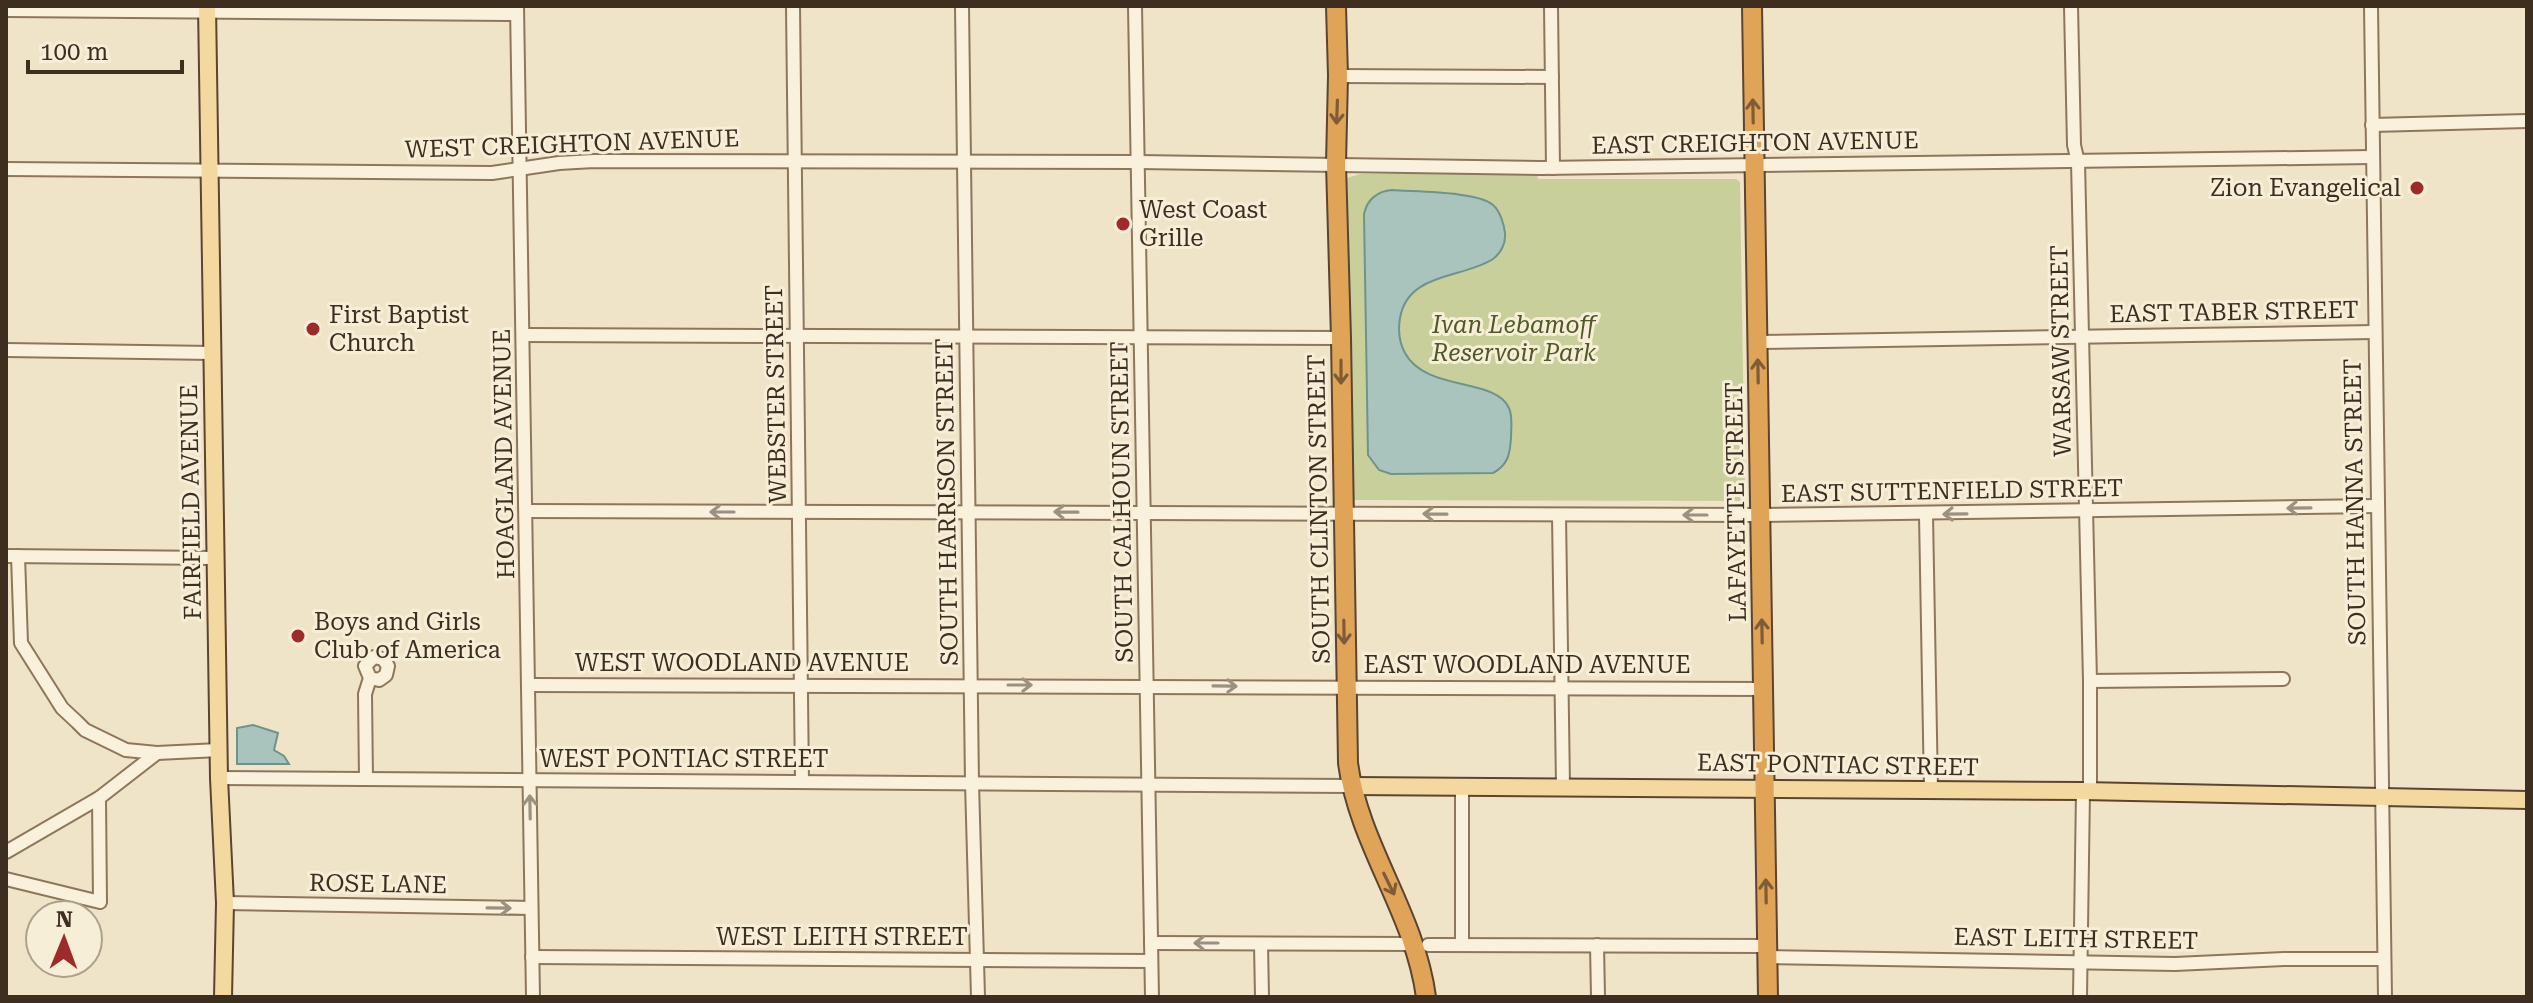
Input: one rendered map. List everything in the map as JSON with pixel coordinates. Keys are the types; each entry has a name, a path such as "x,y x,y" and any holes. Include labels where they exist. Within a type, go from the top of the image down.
{"highway":[{"name":"SOUTH CLINTON STREET","path":"1336,6 1346,735 1351,786 1360,818 1421,944 1426,997"},
{"name":"LAFAYETTE STREET","path":"1752,6 1768,997"}],"main road":[{"name":"FAIRFIELD AVENUE","path":"207,9 219,778 225,903 223,997"},
{"name":"EAST PONTIAC STREET","path":"1351,786 2086,791 2527,800"}],"street":[{"name":"WEBSTER STREET","path":"793,6 802,782"},
{"name":"SOUTH HARRISON STREET","path":"962,6 972,783 978,997"},
{"name":"SOUTH CALHOUN STREET","path":"1135,6 1152,997"},
{"path":"1551,6 1553,168"},
{"name":"WARSAW STREET","path":"2071,6 2083,337 2090,681 2080,997"},
{"name":"SOUTH HANNA STREET","path":"2371,6 2385,997"},
{"path":"6,10 517,10"},
{"name":"HOAGLAND AVENUE","path":"517,10 522,167 533,997"},
{"path":"1338,76 1552,77"},
{"path":"2372,125 2527,121"},
{"name":"EAST CREIGHTON AVENUE","path":"1139,162 1553,168 2372,157"},
{"name":"WEST CREIGHTON AVENUE","path":"6,169 492,173 522,167 594,161 1139,162"},
{"name":"EAST TABER STREET","path":"1757,342 2374,332"},
{"path":"524,335 1341,338"},
{"path":"6,350 213,353"},
{"name":"EAST SUTTENFIELD STREET","path":"526,511 1926,515 2377,506"},
{"path":"1559,515 1563,786"},
{"path":"1926,515 1931,790"},
{"path":"215,558 12,556 21,643 62,708 85,730 126,750 157,753 219,750"},
{"path":"366,779 365,694 370,678"},
{"path":"2090,681 2283,679"},
{"name":"WEST WOODLAND AVENUE","path":"529,685 1147,686"},
{"name":"EAST WOODLAND AVENUE","path":"1147,686 1764,689"},
{"path":"6,852 99,798 157,753"},
{"name":"WEST PONTIAC STREET","path":"219,778 1148,785"},
{"name":"EAST PONTIAC STREET","path":"1148,785 1351,786"},
{"path":"1462,785 1462,945"},
{"path":"6,879 100,902 99,798"},
{"name":"ROSE LANE","path":"225,903 531,908"},
{"name":"EAST LEITH STREET","path":"1151,943 1597,945 2175,964 2272,959 2384,959"},
{"path":"1261,944 1262,997"},
{"path":"1597,945 1598,997"},
{"name":"WEST LEITH STREET","path":"532,957 1151,961"}],"green space":[{"name":"Ivan Lebamoff Reservoir Park","path":"1360,174 1537,174 1538,179 1736,179 1740,182 1745,501 1353,500 1347,178"}],"water":[{"path":"1392,190 1474,197 1493,205 1501,218 1505,240 1496,257 1425,284 1405,303 1399,327 1403,349 1415,365 1428,374 1490,392 1501,398 1509,408 1512,423 1509,454 1505,463 1493,473 1391,474 1379,470 1368,455 1364,214 1374,197"},
{"path":"253,725 278,733 274,750 284,756 289,764 237,764 237,728"}],"place":[{"name":"Zion Evangelical","path":"2417,188"},
{"name":"West Coast Grille","path":"1123,224"},
{"name":"First Baptist Church","path":"313,329"},
{"name":"Boys and Girls Club of America","path":"298,636"}]}
